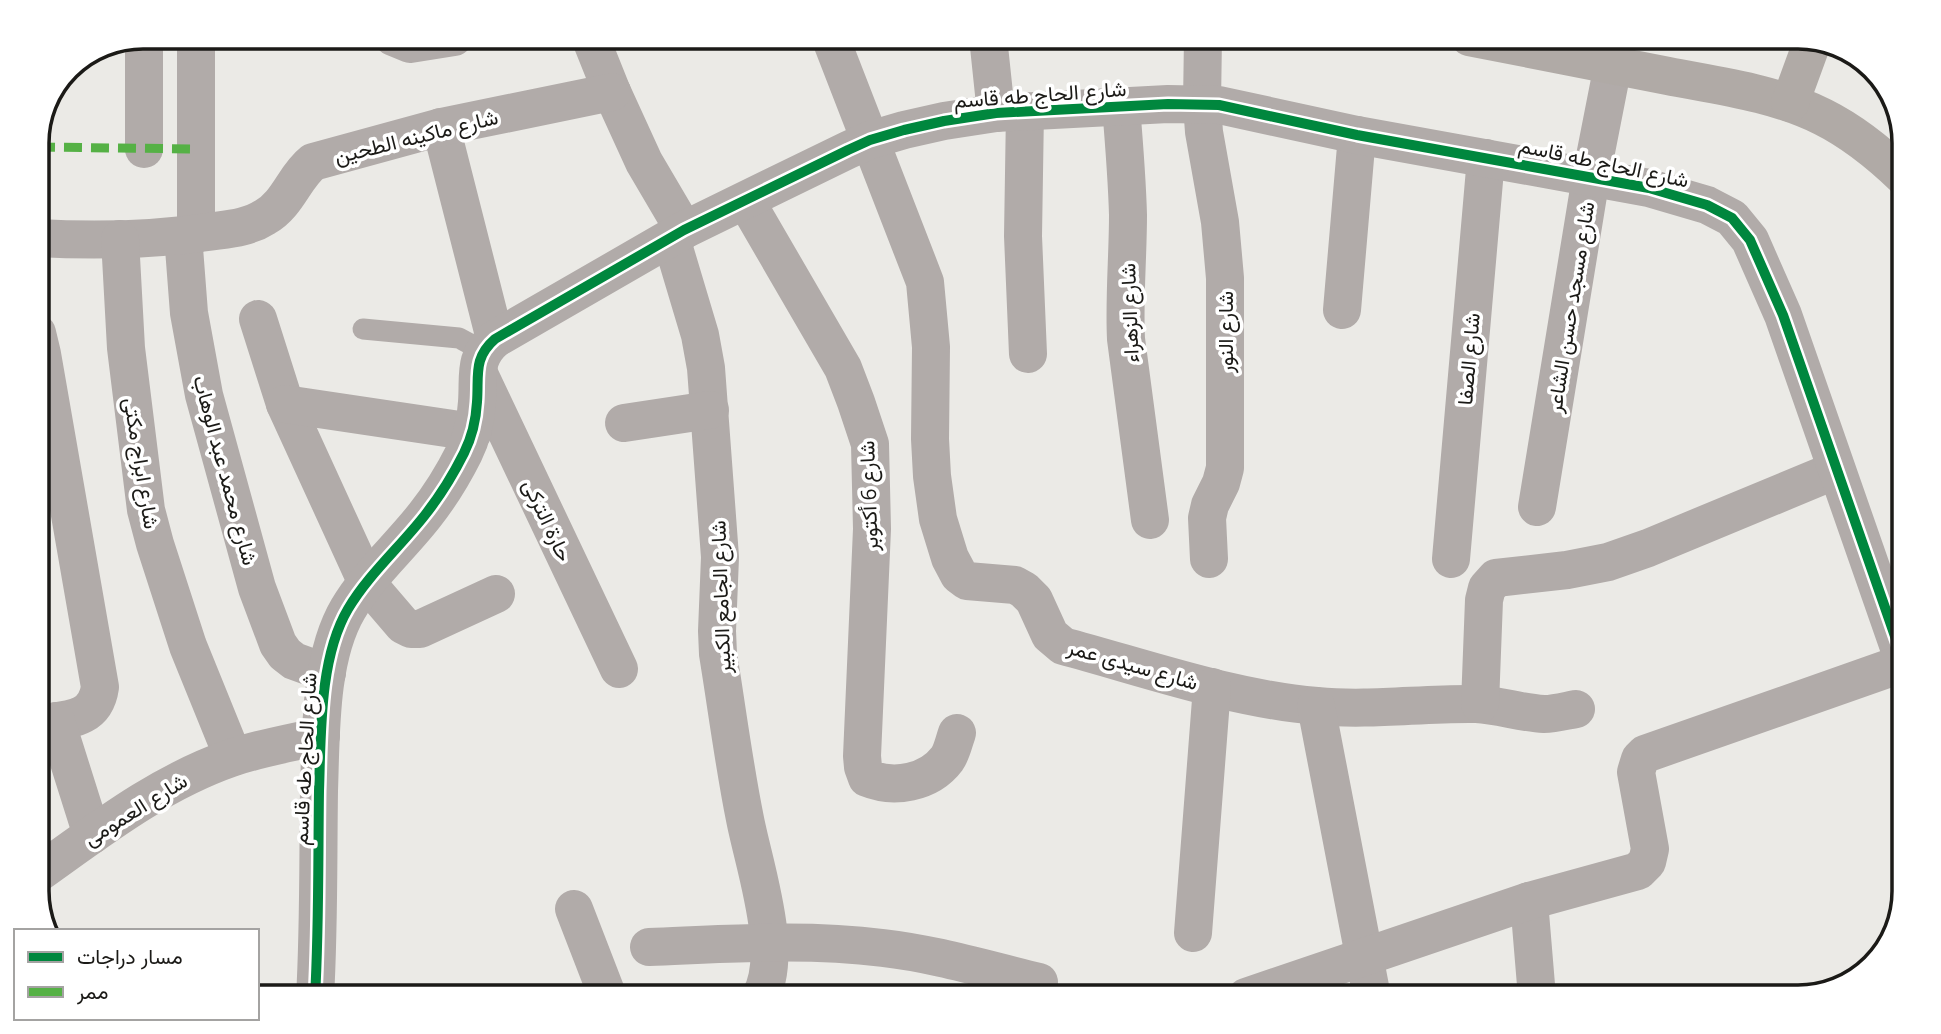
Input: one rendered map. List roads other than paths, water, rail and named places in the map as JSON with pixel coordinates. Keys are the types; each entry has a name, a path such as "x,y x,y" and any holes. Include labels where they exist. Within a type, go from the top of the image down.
{"street":[{"path":"144,49 144,149"},
{"name":"شارع محمد عبد الوهاب","path":"196,49 189,313 204,395 257,589 278,644 285,654 295,661 327,673"},
{"name":"شارع الجامع الكبير","path":"595,49 678,234 700,335 710,410 720,557 718,654 769,943 766,985"},
{"path":"835,49 870,140"},
{"path":"992,49 1010,112 1023,236 1028,354"},
{"name":"شارع النور","path":"1203,49 1204,132 1220,222 1225,278 1225,468 1207,518 1209,559"},
{"path":"1531,49 1733,88 1790,103 1822,116 1852,134 1892,166"},
{"path":"1790,103 1809,50"},
{"name":"شارع مسجد حسن الشاعر","path":"1536,507 1591,177 1613,65"},
{"name":"شارع ماكينه الطحين","path":"49,238 120,239 240,228 263,219 278,208 305,168 313,162 440,127 612,92"},
{"name":"شارع الحاج طه قاسم","path":"316,985 321,736 327,673 334,640 347,610 426,514 451,477 472,432 485,354 678,234 848,150 904,130 944,121 1010,112 1202,104 1237,108 1357,135 1649,188 1707,205 1732,218 1749,240 1783,315 1892,629"},
{"name":"شارع الزهراء","path":"1121,106 1127,199 1126,339 1150,520"},
{"path":"440,127 485,354"},
{"path":"1342,310 1357,135"},
{"name":"شارع سيدى عمر","path":"870,140 925,282 930,346 930,439 933,476 938,519 950,558 959,575 967,581 1016,585 1024,590 1034,600 1050,635 1063,646 1212,687 1316,706 1353,708 1480,704 1545,714 1576,709"},
{"name":"شارع الصفا","path":"1451,559 1486,158"},
{"name":"شارع 6 أكتوبر","path":"746,201 843,368 870,444 872,529 862,756 867,779 896,785 927,777 948,758 957,733"},
{"name":"شارع ابراج مكتى","path":"120,239 126,348 146,510 188,646 233,757"},
{"path":"258,319 285,404 367,583 403,625 420,629 496,594"},
{"name":"حارة التركى","path":"485,354 619,669"},
{"path":"49,394 100,687 99,700 90,711 74,718 49,723"},
{"path":"285,404 472,432"},
{"path":"624,423 710,410"},
{"path":"1480,704 1484,600 1487,588 1496,578 1567,570 1608,562 1836,470"},
{"path":"1281,985 1529,901 1638,871 1647,862 1650,849 1636,772 1645,754 1892,667"},
{"path":"1193,933 1212,687"},
{"path":"1316,706 1369,985"},
{"path":"49,728 92,835"},
{"name":"شارع العمومى","path":"49,865 152,794 192,774 233,757 321,736"},
{"path":"1529,901 1536,985"},
{"path":"574,909 603,985"},
{"path":"649,947 769,943 850,944 919,954 1039,982"}],"lane":[{"path":"363,329 459,338 485,354"}]}
